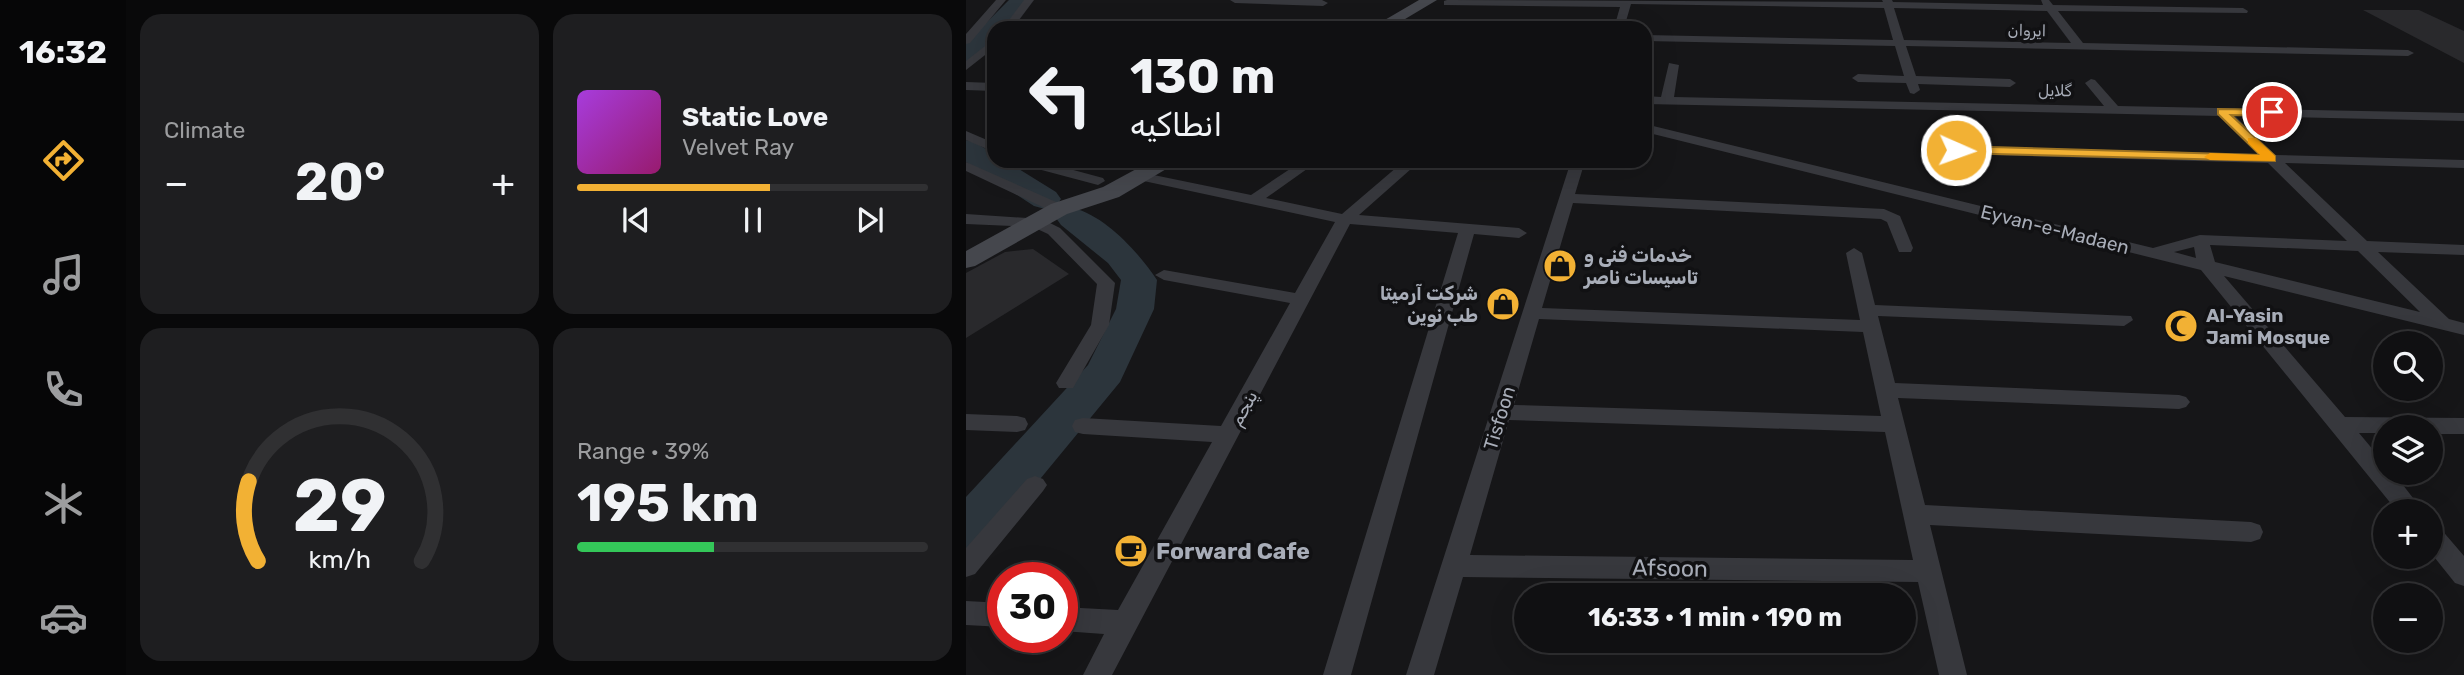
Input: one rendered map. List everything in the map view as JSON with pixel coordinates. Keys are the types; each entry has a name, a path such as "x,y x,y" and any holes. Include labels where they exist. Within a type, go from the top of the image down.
{"main road":[{"path":"1392,21 1430,0"},
{"path":"1415,21 1450,1"},
{"path":"1059,209 1075,193 1098,181 1137,168"},
{"path":"966,261 1059,209 1111,192 1137,168"}],"street":[{"path":"969,36 1001,0"},
{"path":"1013,21 1029,0"},
{"path":"1236,0 1323,3"},
{"path":"1450,1 2048,4 2244,11"},
{"path":"1621,21 1627,2"},
{"path":"1888,2 1918,105"},
{"path":"2048,4 2085,61"},
{"path":"969,36 987,35"},
{"name":"ایروان","path":"1652,38 2408,53"},
{"path":"966,67 987,48"},
{"path":"1667,100 1673,65"},
{"path":"1858,78 2010,83"},
{"path":"2091,83 2114,109"},
{"path":"966,86 987,87"},
{"name":"گلایل","path":"1652,100 2464,117"},
{"path":"2222,111 2443,324"},
{"name":"Eyvan-e-Madaen","path":"1652,130 2464,330"},
{"path":"966,135 987,145"},
{"path":"1956,150 2464,164"},
{"path":"966,166 1059,209"},
{"path":"1050,168 1098,181"},
{"path":"1137,168 1253,200 1345,219 1519,233"},
{"path":"1253,200 1301,168"},
{"name":"پنجم","path":"1097,675 1345,219 1405,168"},
{"name":"Tisfoon","path":"1420,675 1576,168"},
{"path":"1566,198 1884,214 1894,219 1905,248"},
{"path":"966,219 1036,222 1054,231 1106,283 1100,325 1066,383"},
{"path":"1337,675 1468,228"},
{"path":"2200,240 2207,266 2401,499"},
{"path":"2154,253 2200,240 2464,250"},
{"path":"1854,253 1954,675"},
{"path":"1164,275 1303,300"},
{"path":"1531,313 2124,320"},
{"path":"1886,390 2179,402"},
{"path":"1501,412 1894,424"},
{"path":"966,422 1017,424"},
{"path":"2340,425 2464,426"},
{"path":"1083,426 1229,435"},
{"path":"966,566 1035,485"},
{"path":"1916,514 2251,531"},
{"path":"2443,550 2464,575"},
{"name":"Afsoon","path":"1454,565 1929,570"},
{"path":"966,613 987,614"},
{"path":"1078,620 1126,623"}],"building":[{"path":"2363,10 2419,10 2464,31 2464,63"},
{"path":"1033,249 1069,274 966,338 966,273 1005,252"}],"waterway":[{"path":"1001,21 1020,0"},
{"path":"966,56 987,36"},
{"path":"966,149 987,162"},
{"path":"996,168 1045,199"},
{"path":"966,532 1105,372 1135,309 1139,280 1121,255 1073,218"}],"slow traffic":[{"path":"2210,157 2271,159 2252,141"}],"place":[{"name":"خدمات فنی و تاسیسات ناصر","path":"1560,266"},
{"name":"شرکت آرمیتا طب نوین","path":"1503,304"},
{"name":"Al-Yasin Jami Mosque","path":"2181,326"},
{"name":"Forward Cafe","path":"1131,551"}],"route":[{"path":"1956,150 2271,159 2222,111 2272,112"}]}
